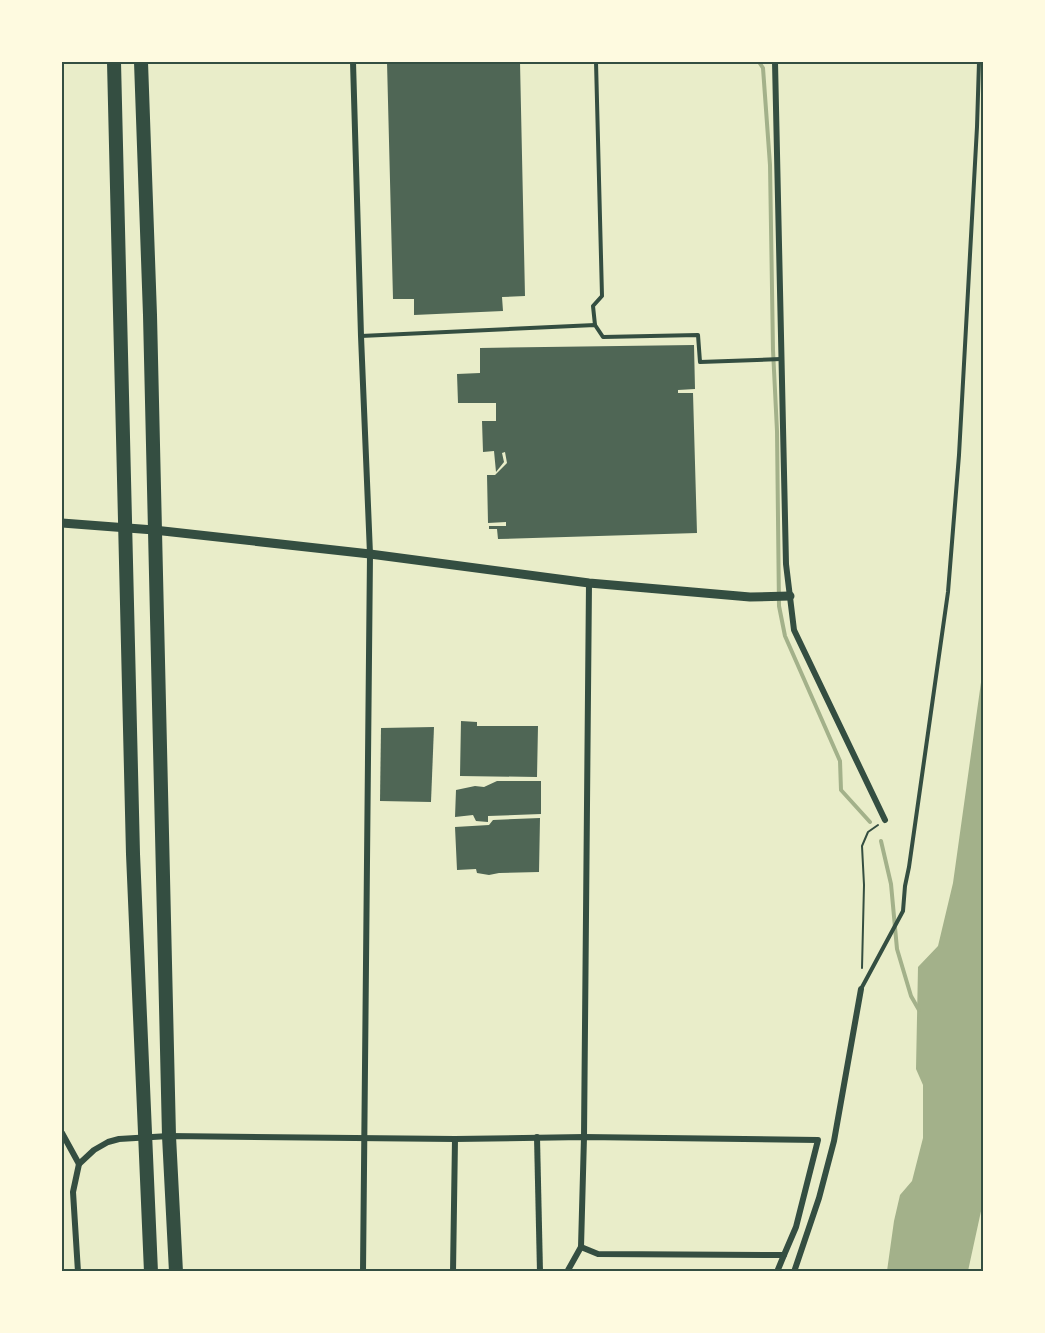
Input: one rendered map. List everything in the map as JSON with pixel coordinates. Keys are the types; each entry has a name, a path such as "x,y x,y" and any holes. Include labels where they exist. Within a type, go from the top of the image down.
{"highway":[{"path":"114,62 133,854 151,1272"},
{"path":"141,62 150,303 169,1136 177,1272"}],"street":[{"path":"353,62 370,555 363,1272"},
{"path":"775,62 779,358 789,596 794,630 885,820"},
{"path":"62,523 154,530 589,583 750,597 789,596"},
{"path":"567,1272 582,1247 589,583"},
{"path":"794,1272 819,1198 834,1141 861,989"},
{"path":"62,1133 79,1164"},
{"path":"78,1272 74,1192 79,1164 94,1150 119,1138 169,1136 455,1139 584,1137 818,1140 796,1227 777,1272"},
{"path":"537,1137 540,1272"},
{"path":"453,1272 455,1139"},
{"path":"582,1247 598,1254 784,1255"}],"lane":[{"path":"596,62 602,296 593,306 595,325 603,337 699,335 700,362 779,358"},
{"path":"861,989 903,911 948,592 959,455 979,62"},
{"path":"361,336 595,325"}],"path":[{"path":"861,989 864,885 862,846 868,832 885,820"}],"shaded area":[{"path":"983,668 983,1202 968,1271 887,1271 900,1195 912,1181 923,1138 923,1085 916,1069 918,967 938,946 953,883"}],"building":[{"path":"387,62 520,62 525,296 502,297 503,311 414,315 414,299 393,299"},
{"path":"694,345 695,389 678,390 678,393 693,393 697,533 498,539 497,529 489,529 489,526 506,526 506,522 488,523 487,475 495,475 507,463 505,452 502,453 504,462 496,472 494,451 483,452 482,421 496,421 496,403 458,403 457,374 480,373 480,348"},
{"path":"461,721 477,722 477,726 538,726 537,777 460,776"},
{"path":"434,727 431,802 380,801 381,728"},
{"path":"497,781 541,781 541,814 488,816 488,822 476,821 473,815 455,817 456,790 475,786 484,787"},
{"path":"540,818 539,872 489,875 477,873 476,869 457,870 455,827 489,825 493,820"}],"waterway":[{"path":"759,62 763,68 770,165 779,606 785,636 840,761 841,790 870,822"},
{"path":"881,841 891,884 897,949 911,996 919,1010"}]}
